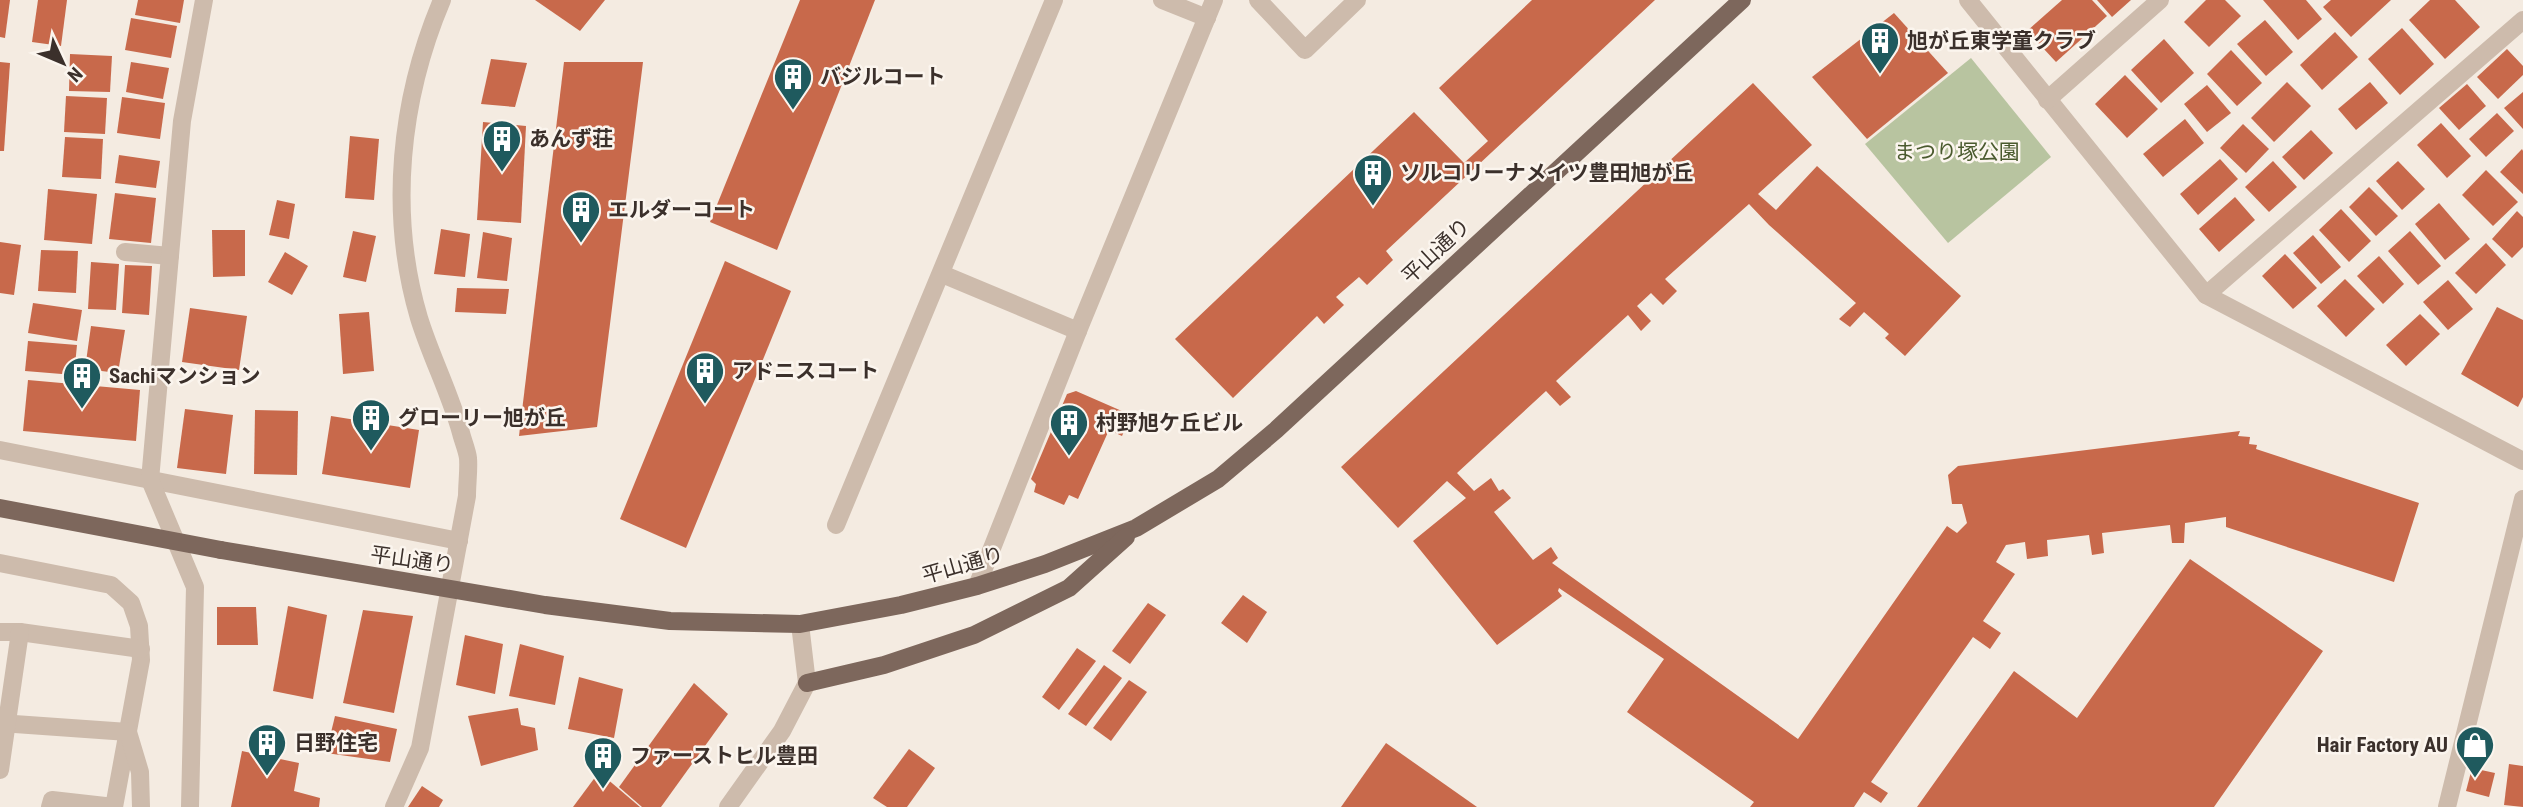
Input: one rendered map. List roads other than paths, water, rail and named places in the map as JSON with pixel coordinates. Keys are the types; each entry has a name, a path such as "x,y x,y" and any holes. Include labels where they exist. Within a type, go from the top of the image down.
{"main road":[{"name":"平山通り","path":"0,508 364,576 545,605 670,621 800,624 901,605 977,586 1045,564 1136,528 1217,479 1276,430 1742,0"},
{"path":"807,683 884,665 974,635 1069,588 1136,528"}],"street":[{"path":"190,807 195,587 150,480 182,121 204,0"},
{"path":"394,807 421,748 467,496 468,457 454,408 419,316 401,215 401,169 407,122 422,54 442,0"},
{"path":"836,525 1054,0"},
{"path":"1163,0 1207,18"},
{"path":"977,586 1214,0"},
{"path":"1258,0 1305,50 1357,0"},
{"path":"1968,0 2206,295 2523,461"},
{"path":"2047,100 2160,0"},
{"path":"2206,295 2523,20"},
{"path":"125,252 170,256"},
{"path":"942,274 1078,331"},
{"path":"0,450 459,541"},
{"path":"2447,807 2523,499"},
{"path":"0,563 111,585 131,603 139,626 141,660 114,807 52,800 51,807"},
{"path":"728,807 782,731 807,683 800,624"},
{"path":"0,632 20,632 141,649"},
{"path":"0,771 3,723 20,632"},
{"path":"3,723 128,732"},
{"path":"128,732 140,772 141,807"}],"place":[{"name":"旭が丘東学童クラブ","path":"1880,75"},
{"name":"バジルコート","path":"793,111"},
{"name":"あんず荘","path":"502,173"},
{"name":"ソルコリーナメイツ豊田旭が丘","path":"1373,207"},
{"name":"エルダーコート","path":"581,244"},
{"name":"アドニスコート","path":"705,405"},
{"name":"Sachiマンション","path":"82,410"},
{"name":"グローリー旭が丘","path":"371,452"},
{"name":"村野旭ケ丘ビル","path":"1069,457"},
{"name":"日野住宅","path":"267,777"},
{"name":"Hair Factory AU","path":"2475,779"},
{"name":"ファーストヒル豊田","path":"603,790"}],"park label":[{"name":"まつり塚公園","path":"1957,152"}]}
